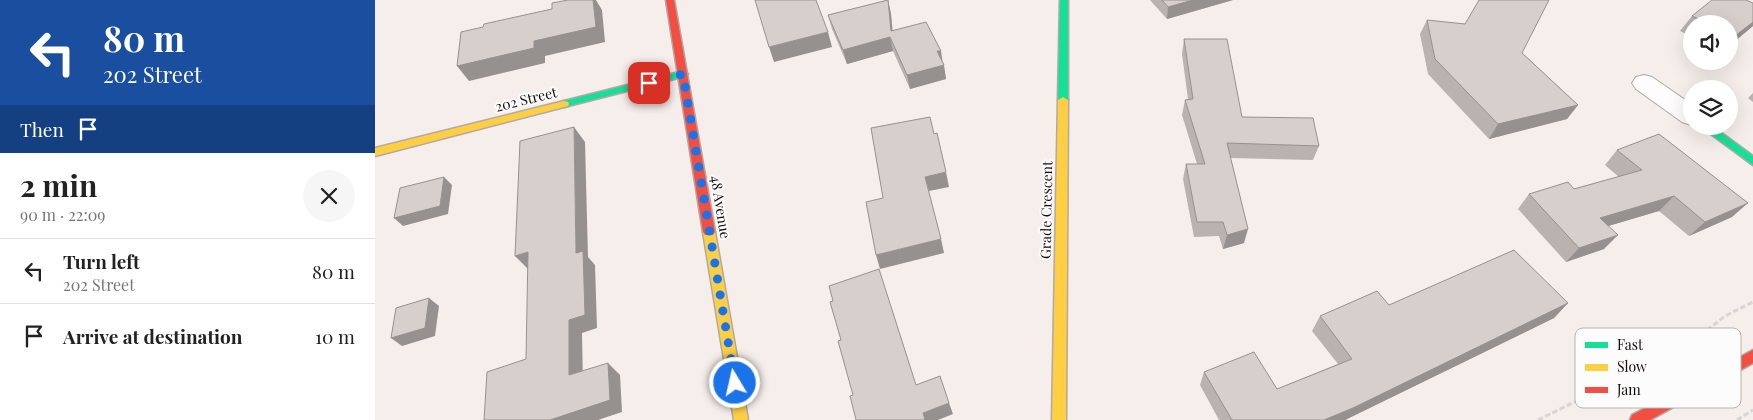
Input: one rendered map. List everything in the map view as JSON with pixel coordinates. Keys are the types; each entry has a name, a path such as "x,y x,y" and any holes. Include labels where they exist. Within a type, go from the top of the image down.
{"street":[{"name":"48 Avenue","path":"670,0 741,420"},
{"name":"Grade Crescent","path":"1059,420 1064,0"},
{"name":"202 Street","path":"375,152 683,74"},
{"path":"1644,83 1683,110"},
{"path":"1718,135 1753,160"},
{"path":"1741,363 1753,356"},
{"path":"1637,420 1659,408"}],"path":[{"path":"1710,328 1725,316 1753,302"},
{"path":"1538,420 1575,402"},
{"path":"1737,420 1753,410"}],"building":[{"path":"568,0 593,0 596,27 534,41 534,48 457,66 461,32 483,27 484,24 552,9 552,3"},
{"path":"755,0 816,0 828,32 769,47"},
{"path":"888,0 891,31 926,22 941,51 937,51 944,65 907,75 890,37 843,50 828,15"},
{"path":"1162,0 1193,0 1168,7"},
{"path":"1479,0 1549,0 1522,53 1578,105 1498,124 1435,59 1427,20 1465,24"},
{"path":"1712,0 1746,0 1753,3 1753,22 1738,34 1738,15 1693,15"},
{"path":"1184,39 1227,39 1242,117 1313,118 1319,146 1227,143 1248,229 1227,235 1223,222 1197,222 1186,164 1205,164 1185,100 1193,99"},
{"path":"930,117 934,134 937,133 946,172 925,177 941,239 876,255 866,202 883,198 871,128"},
{"path":"574,127 576,253 583,251 585,315 569,320 569,375 608,363 610,400 550,420 484,420 487,372 526,359 528,252 515,256 520,141"},
{"path":"1659,134 1748,203 1705,222 1674,196 1600,218 1618,235 1579,248 1529,194 1568,182 1574,189 1642,170 1617,150"},
{"path":"444,177 440,206 394,218 400,188"},
{"path":"1514,250 1568,303 1353,408 1324,420 1232,420 1204,372 1254,352 1277,389 1352,359 1320,316 1377,291 1389,305"},
{"path":"879,269 916,385 940,376 949,403 923,413 925,420 856,420 850,396 853,395 838,341 841,340 830,302 833,301 829,286"},
{"path":"429,298 425,328 391,338 396,308"}],"traffic: fast":[{"path":"1063,100 1064,0"},
{"path":"564,104 683,74"},
{"path":"1717,135 1753,161"}],"traffic: slow":[{"path":"1059,420 1063,100"},
{"path":"375,152 564,104"},
{"path":"709,232 741,420"}],"traffic: jam":[{"path":"670,0 709,232"},
{"path":"1741,363 1753,356"},
{"path":"1637,420 1659,408"}],"route":[{"path":"649,83 683,74 735,383"}]}
